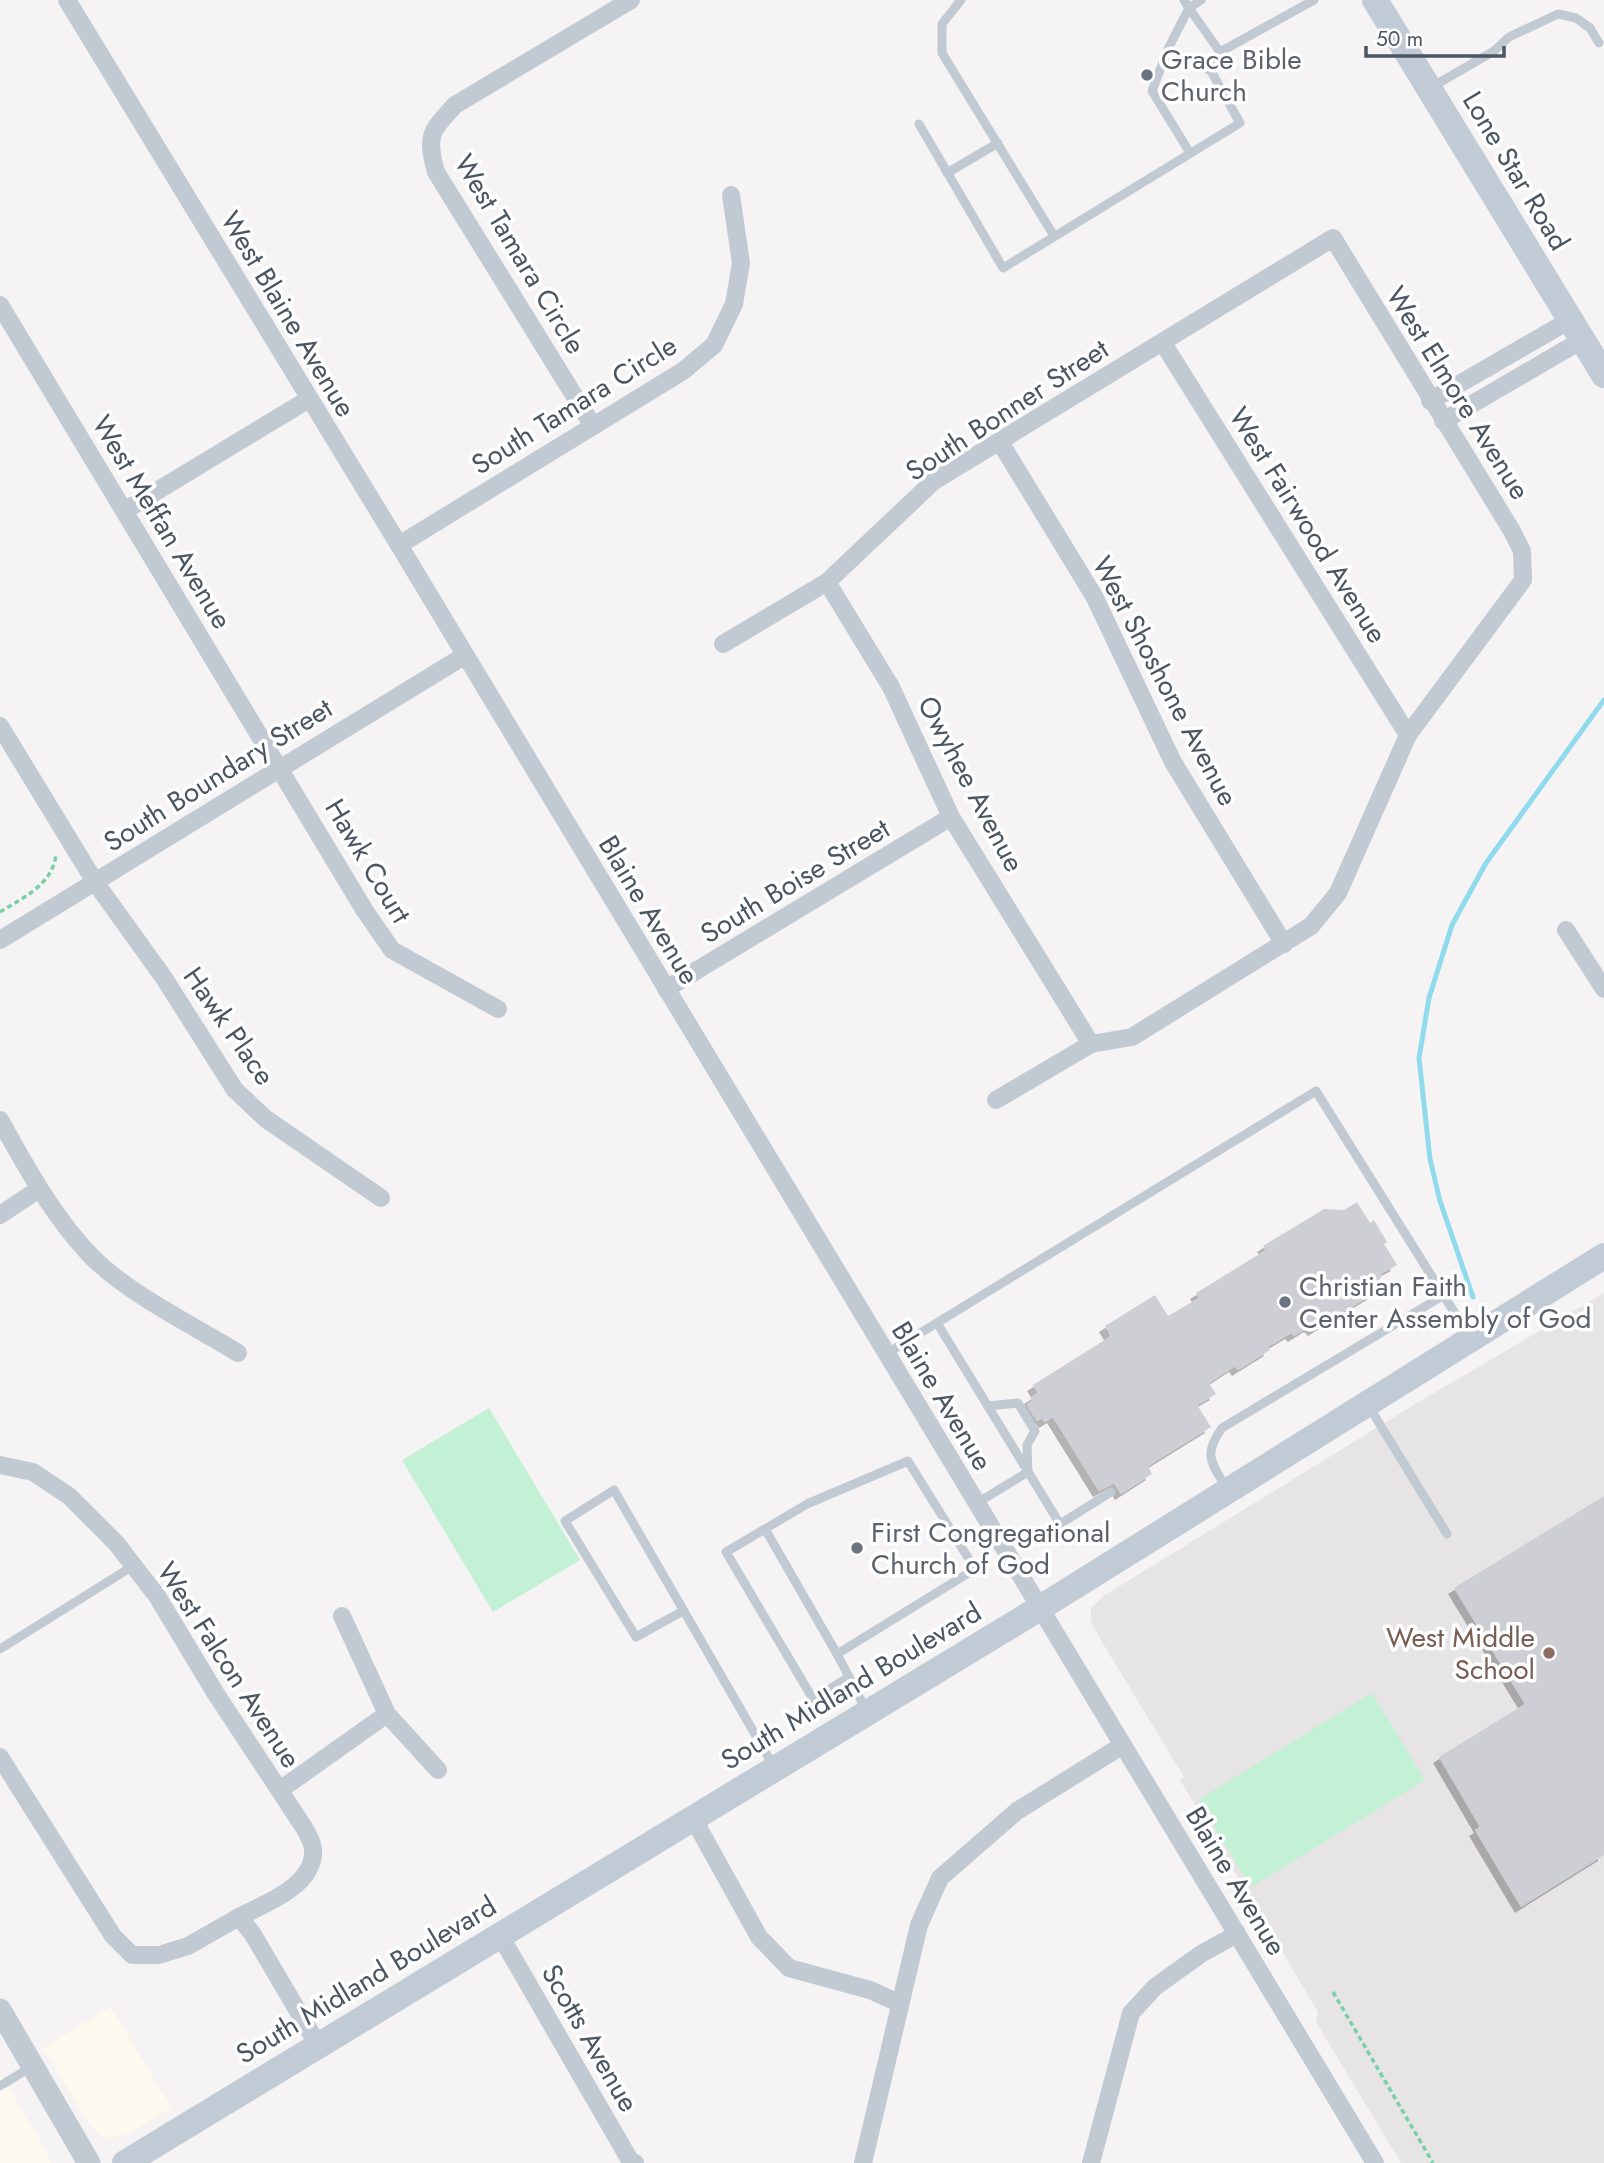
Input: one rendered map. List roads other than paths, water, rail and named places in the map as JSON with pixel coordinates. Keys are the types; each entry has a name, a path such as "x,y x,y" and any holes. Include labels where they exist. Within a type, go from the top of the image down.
{"main road":[{"name":"Lone Star Road","path":"1375,0 1604,375"},
{"name":"South Midland Boulevard","path":"125,2163 1040,1608 1604,1256"}],"street":[{"name":"West Blaine Avenue","path":"67,0 464,656"},
{"name":"West Tamara Circle","path":"593,426 436,172 429,146 436,125 455,105 631,0"},
{"name":"South Tamara Circle","path":"399,545 683,371 714,345 734,304 741,263 731,195"},
{"name":"South Bonner Street","path":"723,644 827,582 934,481 1332,238"},
{"name":"West Elmore Avenue","path":"1332,238 1522,551 1523,580 1408,735"},
{"name":"West Meffan Avenue","path":"2,312 280,767"},
{"path":"1430,401 1576,330"},
{"path":"1443,421 1576,330"},
{"name":"West Fairwood Avenue","path":"1163,343 1408,735"},
{"path":"124,511 309,399"},
{"name":"West Shoshone Avenue","path":"1000,442 1094,596 1173,762 1284,944"},
{"name":"Owyhee Avenue","path":"827,582 891,688 951,817 1091,1044"},
{"name":"South Boundary Street","path":"0,940 464,656"},
{"name":"Blaine Avenue","path":"464,656 1375,2163"},
{"name":"Hawk Place","path":"0,726 95,882 163,978 235,1090 266,1119 381,1198"},
{"path":"996,1100 1091,1044 1132,1037 1311,926 1338,893 1408,735"},
{"name":"Hawk Court","path":"280,767 391,950 498,1009"},
{"name":"South Boise Street","path":"666,989 951,817"},
{"path":"1566,930 1604,989"},
{"path":"0,1121 39,1189 90,1254 122,1283 238,1353"},
{"path":"0,1215 39,1189"},
{"name":"West Falcon Avenue","path":"0,1465 33,1472 69,1496 116,1543 156,1596 216,1694 305,1829 313,1850 308,1872 293,1888 188,1946 159,1955 132,1955 113,1936 0,1757"},
{"path":"342,1616 387,1714 438,1770"},
{"path":"280,1790 387,1714"},
{"path":"863,2163 919,1925 940,1878 1017,1811 1123,1745"},
{"path":"693,1818 759,1937 789,1968 870,1990 900,2003"},
{"path":"239,1917 252,1933 318,2045"},
{"path":"1091,2163 1131,2012 1155,1987 1201,1954 1237,1934"},
{"name":"Scotts Avenue","path":"501,1937 632,2163"},
{"path":"0,2010 89,2163"}],"lane":[{"path":"961,0 942,24 942,53 1054,236"},
{"path":"1186,4 1201,0"},
{"path":"1211,71 1220,52 1314,0"},
{"path":"1186,4 1152,91 1190,153"},
{"path":"1186,4 1220,52"},
{"path":"1429,89 1494,51 1509,37 1558,14 1576,18 1590,28 1599,43"},
{"path":"919,124 1003,268 1240,123 1211,71 1168,49"},
{"path":"947,173 998,143"},
{"path":"886,1354 1316,1091 1471,1339"},
{"path":"1228,1491 1210,1457 1211,1443 1222,1428 1444,1295"},
{"path":"937,1323 1060,1524 1111,1492"},
{"path":"988,1406 1018,1403 1035,1431 1027,1445 1028,1472"},
{"path":"1367,1404 1447,1534"},
{"path":"837,1654 975,1569 908,1461 807,1504 726,1552 813,1699 849,1677"},
{"path":"977,1503 1028,1472"},
{"path":"683,1611 636,1637 565,1521 614,1490 775,1769"},
{"path":"765,1529 837,1654 867,1713"},
{"path":"0,1648 133,1566"},
{"path":"0,2086 33,2066"}],"waterway":[{"path":"1473,1297 1440,1201 1430,1159 1419,1058 1429,998 1452,925 1486,863 1604,700"}],"place":[{"name":"Grace Bible Church","path":"1147,75"},
{"name":"Christian Faith Center Assembly of God","path":"1285,1302"},
{"name":"First Congregational Church of God","path":"857,1548"},
{"name":"West Middle School","path":"1549,1653"}]}
